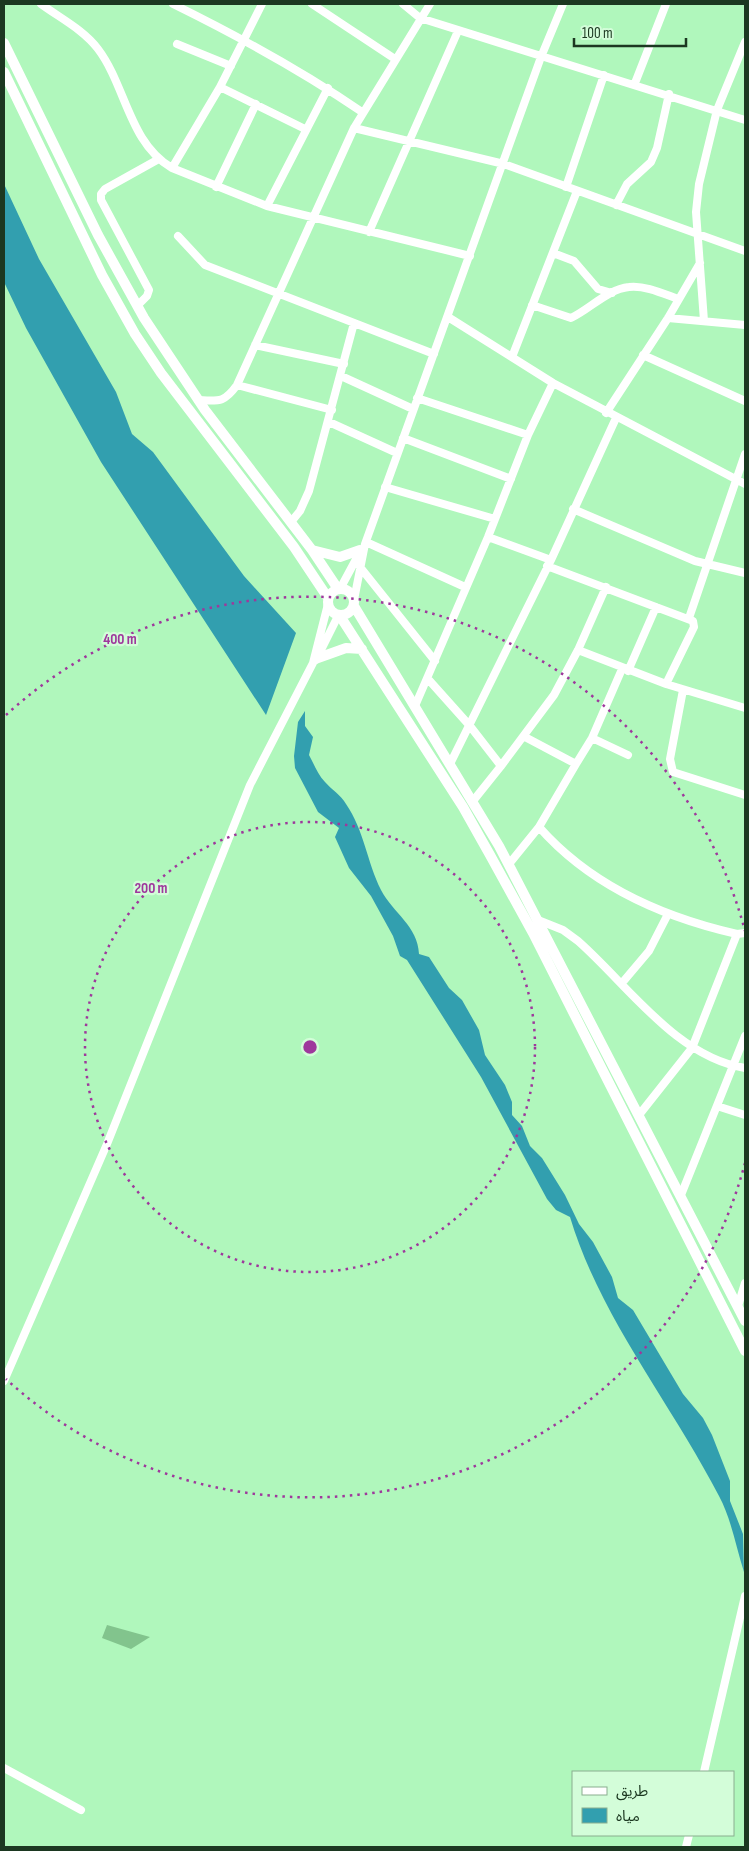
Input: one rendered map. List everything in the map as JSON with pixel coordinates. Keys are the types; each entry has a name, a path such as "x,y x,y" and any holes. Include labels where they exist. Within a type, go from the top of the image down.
{"main road":[{"path":"4,43 98,235 137,306 198,400 312,550 339,589"},
{"path":"4,72 102,275 135,334 161,373 294,548 328,601 332,612 339,616 362,649 463,807 523,916 745,1352"},
{"path":"312,550 340,557 364,545"},
{"path":"328,601 332,592 339,589 350,592 354,603 414,706 473,801 509,864 745,1321"},
{"path":"339,616 349,613 354,603"},
{"path":"315,660 346,648 362,649"}],"street":[{"path":"41,4 89,38 99,51 132,118 157,160 216,187 267,206 470,256"},
{"path":"173,4 245,40 328,88 362,112"},
{"path":"172,168 220,87 262,4"},
{"path":"312,4 395,59"},
{"path":"404,4 420,18 541,57 669,94 745,120"},
{"path":"198,400 218,401 228,398 237,385 362,112 430,4"},
{"path":"354,603 364,545 504,164 541,57 562,4"},
{"path":"635,84 666,4"},
{"path":"369,232 458,30"},
{"path":"704,321 696,212 699,184 717,110 745,42"},
{"path":"177,44 231,66"},
{"path":"566,187 604,75"},
{"path":"220,87 305,129"},
{"path":"267,206 305,129 328,88"},
{"path":"616,205 627,184 651,162 657,148 669,94"},
{"path":"216,187 256,104"},
{"path":"354,128 409,143 504,164 745,251"},
{"path":"137,306 148,296 149,290 101,200 101,194 105,189 157,160"},
{"path":"512,357 577,190"},
{"path":"178,236 205,265 434,354"},
{"path":"552,253 574,261 598,289 612,293"},
{"path":"606,413 668,318 700,262"},
{"path":"532,305 571,318 585,312 612,293 629,286 678,299"},
{"path":"448,317 553,383 606,413 745,484"},
{"path":"668,318 745,325"},
{"path":"291,522 300,511 309,491 354,323"},
{"path":"255,345 344,364"},
{"path":"643,355 745,401"},
{"path":"341,376 413,409"},
{"path":"414,706 428,679 488,537 528,435 553,383"},
{"path":"237,385 332,410"},
{"path":"418,398 528,435"},
{"path":"450,764 549,563 616,418"},
{"path":"329,422 397,453"},
{"path":"403,438 511,479"},
{"path":"689,618 706,563 745,454"},
{"path":"385,487 494,520"},
{"path":"573,509 695,561 745,573"},
{"path":"488,537 606,587 693,621 694,627 666,684"},
{"path":"364,545 465,588"},
{"path":"339,589 364,545"},
{"path":"360,567 435,662"},
{"path":"473,801 524,737 554,695 578,650 606,587"},
{"path":"315,660 328,601"},
{"path":"509,864 539,827 592,738 656,607"},
{"path":"4,1381 107,1144 250,784 339,616"},
{"path":"578,650 625,670 683,690 745,708"},
{"path":"428,679 470,726 500,766"},
{"path":"683,690 670,759 673,772 745,795"},
{"path":"524,737 576,764"},
{"path":"592,738 628,755"},
{"path":"539,827 568,856 629,898 668,914 737,934 745,933"},
{"path":"622,983 649,951 668,914"},
{"path":"538,920 563,930 578,941 672,1034 692,1048 734,1066 745,1068"},
{"path":"639,1115 692,1048 737,934"},
{"path":"681,1195 745,1036"},
{"path":"717,1106 745,1114"},
{"path":"738,1306 745,1283"},
{"path":"704,1771 745,1596"},
{"path":"4,1768 81,1810"}],"green space":[{"path":"107,1625 150,1637 131,1649 102,1638"}],"water":[{"path":"4,184 39,259 116,392 132,434 153,452 244,576 296,633 266,715 101,462 26,328 4,282"},
{"path":"305,711 305,726 313,737 309,755 318,773 327,785 344,801 352,814 381,890 410,928 418,944 419,954 429,957 449,988 462,1000 479,1030 485,1055 505,1085 512,1102 512,1115 522,1126 530,1146 542,1158 565,1195 579,1224 593,1242 612,1277 618,1298 633,1310 683,1394 703,1418 712,1435 730,1481 730,1501 743,1534 744,1572 730,1523 719,1496 599,1290 583,1254 570,1217 556,1210 547,1199 481,1077 407,960 400,956 393,936 371,896 349,868 335,837 339,828 318,812 295,768 294,756 298,722"}]}
